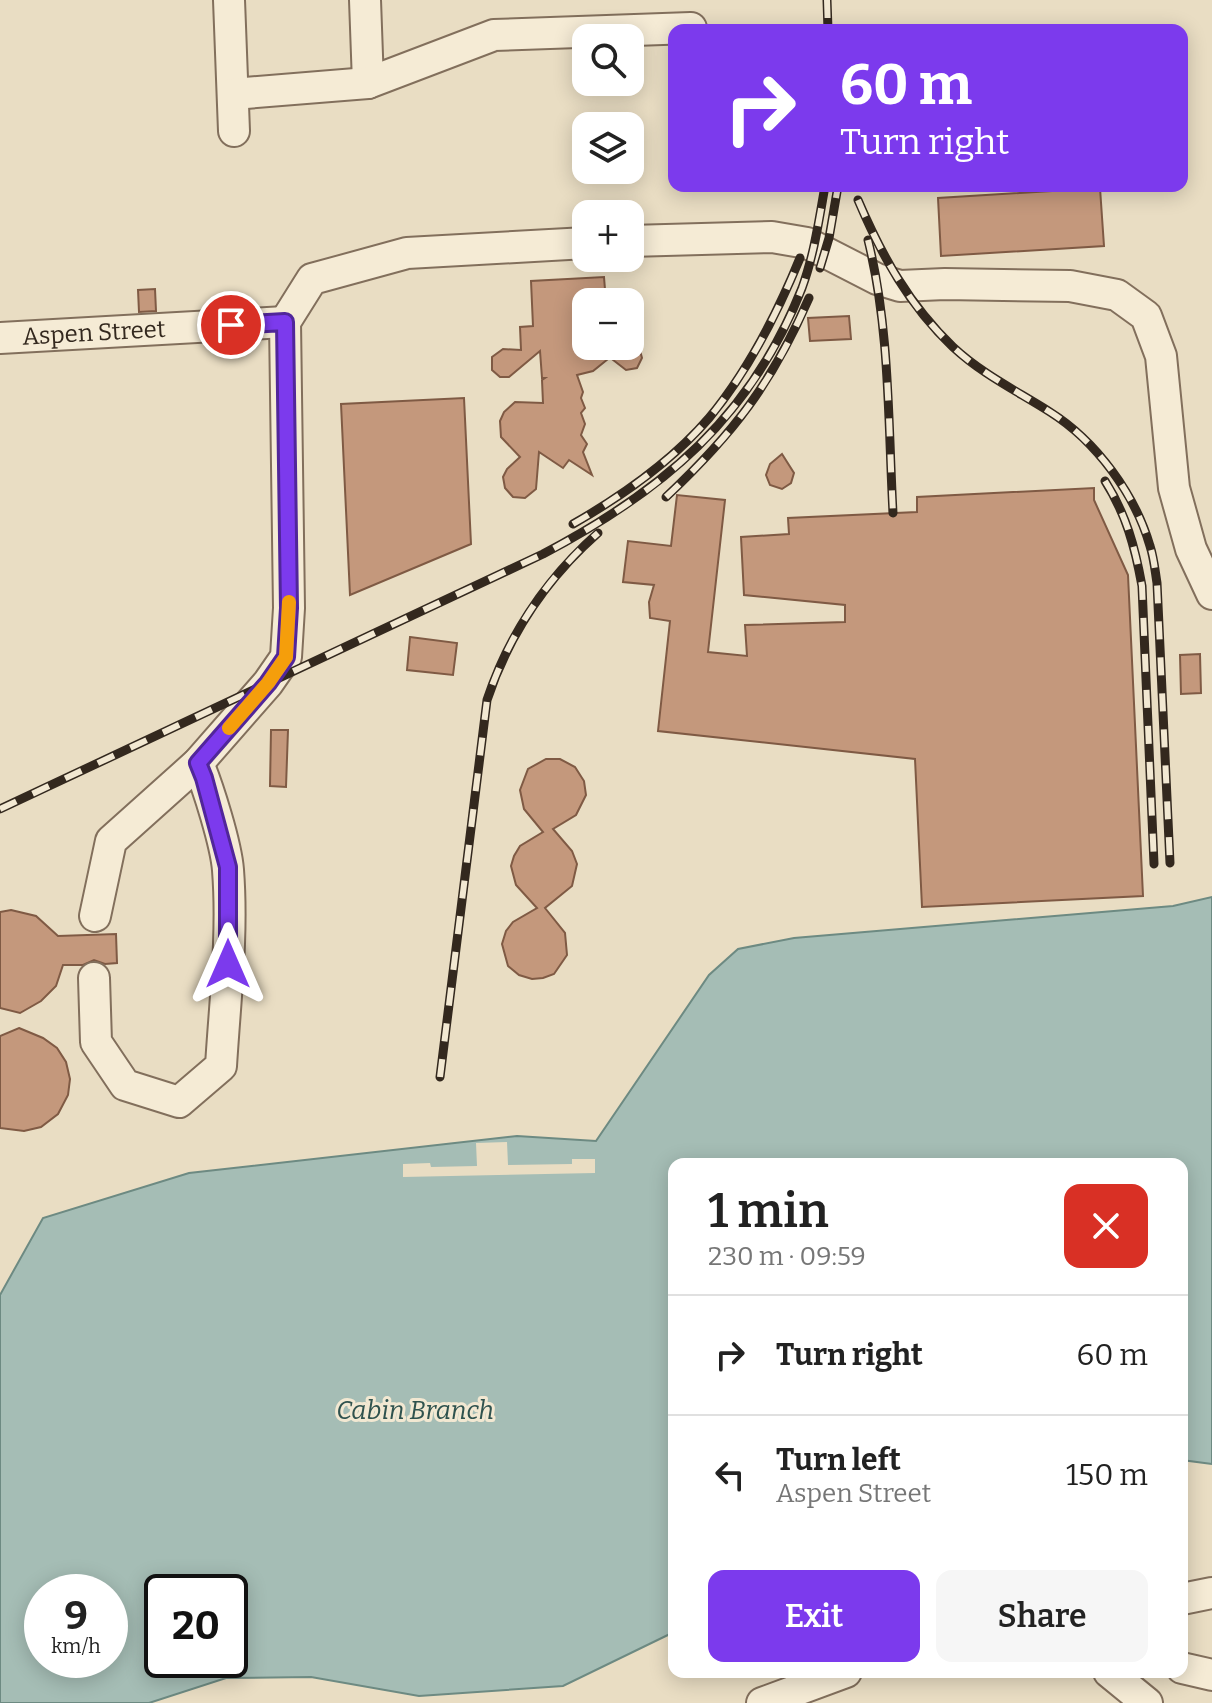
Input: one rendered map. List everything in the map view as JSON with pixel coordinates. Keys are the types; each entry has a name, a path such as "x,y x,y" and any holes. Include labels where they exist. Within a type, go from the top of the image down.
{"street":[{"path":"229,0 234,131"},
{"path":"365,0 368,83"},
{"path":"233,94 368,83 494,35 668,29"},
{"path":"644,241 772,237 807,243 877,279 900,286 1070,286 1117,295 1146,316 1161,356 1174,488 1191,549 1212,594"},
{"path":"95,916 111,841 198,763 268,683 286,657 289,608 285,322 312,279 407,253 572,244"},
{"name":"Aspen Street","path":"0,338 285,322"},
{"path":"94,978 96,1042 125,1085 179,1102 221,1066 228,964 228,867 198,763"},
{"path":"1188,1598 1212,1593"},
{"path":"1188,1669 1212,1675"},
{"path":"762,1703 830,1678"},
{"path":"1116,1678 1147,1703"}],"water":[{"name":"Cabin Branch","path":"1212,897 1212,1464 1188,1461 1188,1158 668,1158 668,1635 563,1686 419,1696 311,1677 248,1678 248,1574 144,1574 144,1678 226,1678 149,1703 0,1703 0,1295 43,1218 189,1173 517,1136 596,1141 709,975 738,949 794,938 1173,906"}],"pier":[{"path":"507,1142 508,1165 572,1164 572,1159 595,1159 595,1173 403,1177 403,1164 477,1166 476,1143"}],"building":[{"path":"1035,192 1100,192 1104,246 941,256 938,198"},
{"path":"604,277 605,288 572,288 572,360 607,360 593,371 577,375 585,408 581,413 585,424 581,435 587,444 583,452 592,475 569,460 563,468 539,452 536,489 525,498 513,497 505,488 503,477 520,457 501,437 500,421 504,412 515,402 543,403 542,380 545,378 542,378 540,351 509,377 500,377 492,370 492,357 503,349 521,350 520,327 533,326 531,281"},
{"path":"155,289 156,311 139,312 138,290"},
{"path":"849,316 851,339 810,341 808,318"},
{"path":"613,360 641,360 637,368 626,370"},
{"path":"464,398 471,544 350,595 341,404"},
{"path":"782,454 794,473 791,483 782,489 770,485 766,475 770,464"},
{"path":"1094,488 1094,500 1128,575 1143,896 922,907 915,759 658,731 670,621 650,618 649,602 654,585 623,582 628,541 671,546 677,495 725,500 708,652 747,656 745,625 845,622 845,605 744,595 741,537 789,534 788,518 917,512 917,497"},
{"path":"410,637 457,643 453,675 407,670"},
{"path":"1200,654 1201,693 1181,694 1180,655"},
{"path":"271,730 288,730 286,787 270,786"},
{"path":"546,759 560,759 575,767 584,781 586,795 576,815 553,829 572,851 577,864 572,886 545,908 565,933 567,955 554,974 532,979 519,975 508,966 502,944 513,922 537,908 516,885 511,866 520,846 543,832 524,809 520,790 528,769"},
{"path":"11,910 36,916 58,936 116,934 117,963 105,964 94,960 83,965 63,965 56,986 41,1001 20,1013 0,1008 0,912"},
{"path":"19,1028 57,1048 66,1062 70,1079 68,1095 58,1114 41,1127 24,1131 0,1128 0,1036"}],"railway":[{"path":"827,0 828,24"},
{"path":"0,809 543,554 627,504 698,446 757,375 781,334 802,288 824,192"},
{"path":"820,268 837,192"},
{"path":"858,200 898,279 937,331 976,366 1050,412 1083,438 1112,470 1135,507 1151,551 1157,583 1170,863"},
{"path":"868,240 884,341 893,513"},
{"path":"573,524 646,477 709,418 760,341 800,258"},
{"path":"666,497 712,451 749,405 781,356 809,298"},
{"path":"1105,481 1129,531 1142,586 1154,864"},
{"path":"440,1077 487,700 506,653 531,609 562,569 598,533"}],"slow traffic":[{"path":"229,728 286,657 289,602"}],"route":[{"path":"228,964 228,867 198,763 268,683 286,657 289,608 285,322 231,325"}]}
